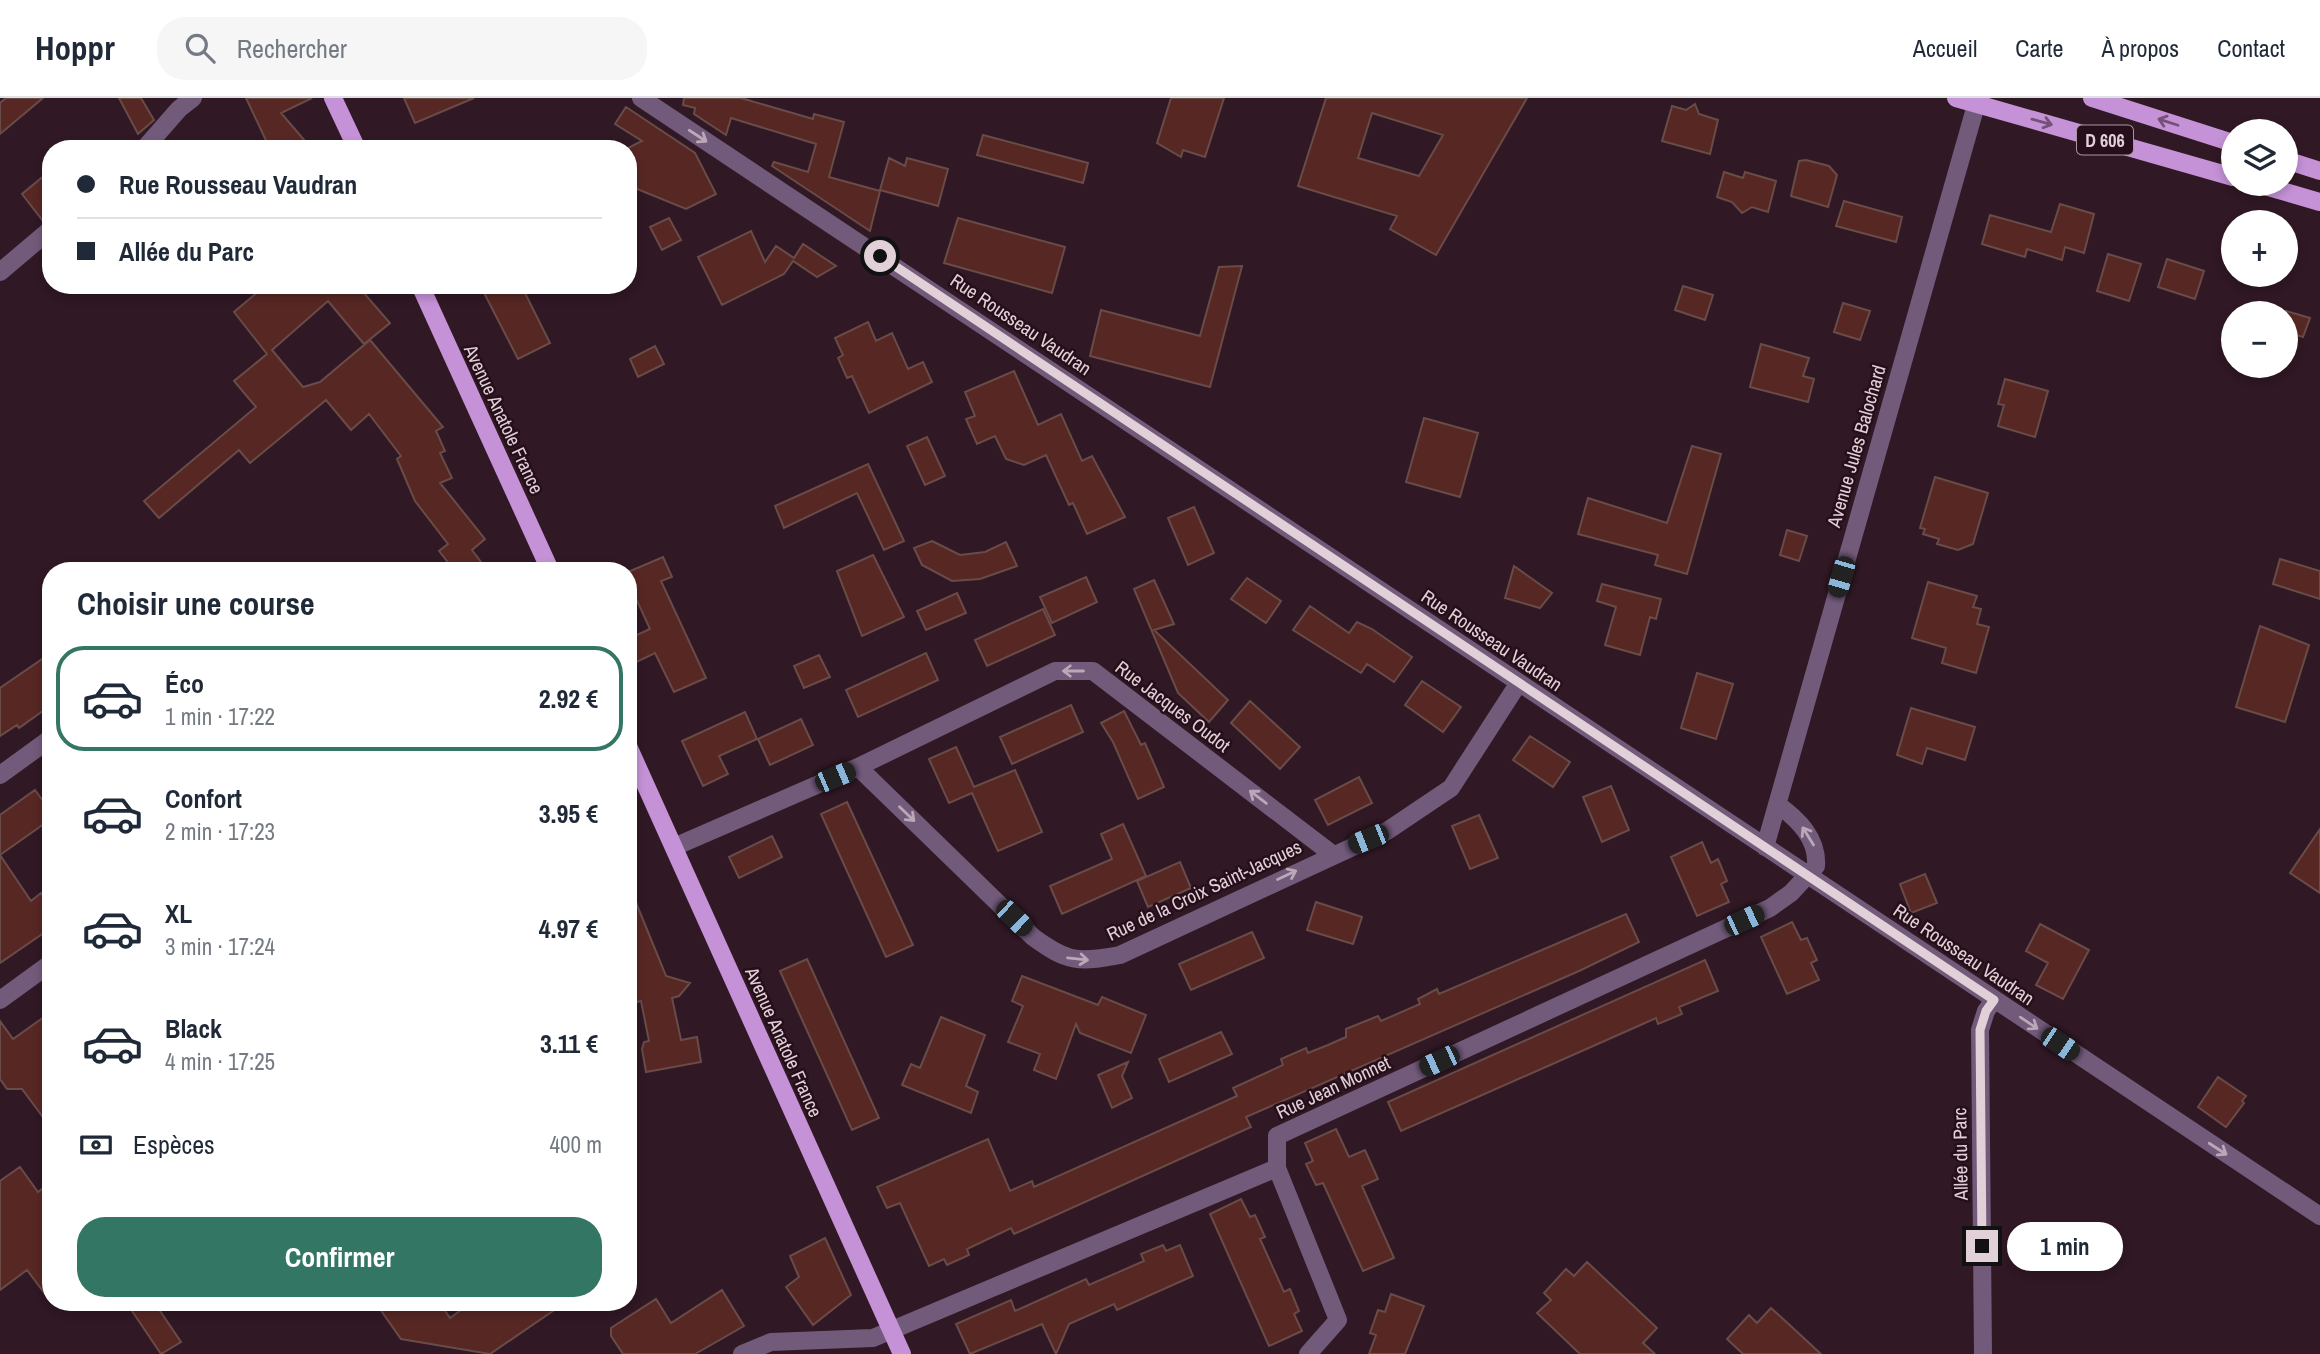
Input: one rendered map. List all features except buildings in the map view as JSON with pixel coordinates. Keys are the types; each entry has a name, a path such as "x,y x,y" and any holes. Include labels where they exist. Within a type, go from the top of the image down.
{"main road":[{"path":"333,98 352,140"},
{"name":"D 606","path":"1956,98 1977,101 2221,173"},
{"name":"D 606","path":"2092,98 2221,139"},
{"path":"2298,164 2320,171"},
{"path":"2298,196 2320,202"},
{"name":"Avenue Anatole France","path":"424,294 546,562"},
{"name":"Avenue Anatole France","path":"637,766 902,1354"}],"street":[{"path":"152,140 179,109 193,98"},
{"name":"Rue Rousseau Vaudran","path":"641,98 1048,366 1518,684 2320,1216"},
{"name":"Avenue Jules Balochard","path":"1765,847 1977,101"},
{"path":"0,272 42,237"},
{"name":"Rue Jacques Oudot","path":"858,767 1055,671 1093,671 1332,854"},
{"name":"Rue de la Croix Saint-Jacques","path":"858,767 1033,937 1060,957 1092,960 1120,955 1332,854 1387,831 1451,788 1518,684"},
{"path":"0,775 42,745"},
{"path":"674,847 858,767"},
{"path":"1777,804 1797,819 1817,850 1816,866 1808,876"},
{"name":"Rue Jean Monnet","path":"1278,1168 1277,1136 1770,908 1808,876"},
{"path":"0,1000 42,970"},
{"name":"Allée du Parc","path":"1983,1354 1980,1030 1986,1011 1994,1000"},
{"path":"742,1354 771,1342 873,1338 1278,1168 1339,1320 1308,1354"}],"route":[{"path":"880,256 1994,1000 1986,1011 1980,1030 1982,1246"}]}
